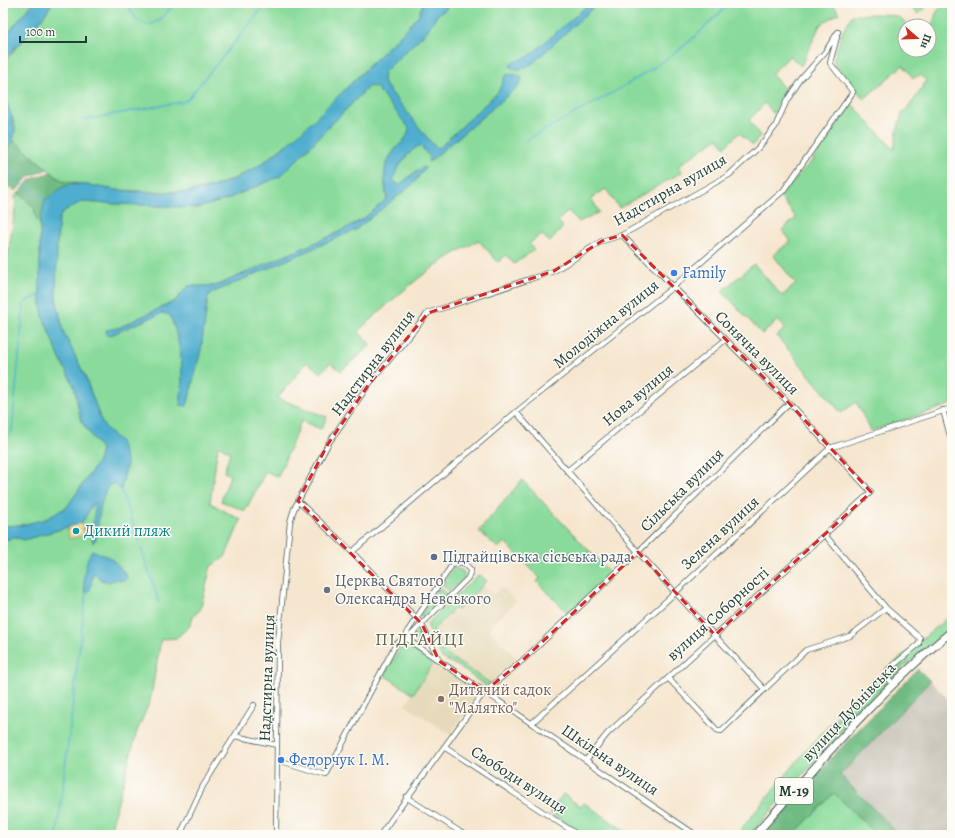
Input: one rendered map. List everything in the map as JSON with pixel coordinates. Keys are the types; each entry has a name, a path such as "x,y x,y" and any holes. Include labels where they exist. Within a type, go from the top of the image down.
{"highway":[{"name":"вулиця Дубнівська","path":"756,835 892,683 952,631"}],"street":[{"name":"Надстирна вулиця","path":"277,833 278,642 290,522 298,501 328,444 369,384 428,313 554,270 602,241 622,235 729,175 758,148 775,127 787,100 801,80 825,52 838,32"},
{"name":"Молодіжна вулиця","path":"352,552 516,412 673,287 783,190 853,92 830,63 838,32"},
{"name":"Сонячна вулиця","path":"622,235 789,403 871,492"},
{"name":"Нова вулиця","path":"567,471 725,340"},
{"name":"Сільська вулиця","path":"380,835 406,797 485,691 523,660 638,552 789,403"},
{"name":"Зелена вулиця","path":"532,723 676,592 830,448 952,408"},
{"path":"943,410 952,443"},
{"path":"516,412 638,552 764,689"},
{"name":"вулиця Соборності","path":"586,760 608,733 871,492"},
{"path":"298,501 352,552 421,623 439,661"},
{"path":"825,535 886,608 920,638 919,644 888,670 887,676 892,683"},
{"path":"278,760 326,775 396,644 407,639 421,623 468,578 471,570 464,563 454,562 407,632 407,639"},
{"path":"668,678 717,730 721,731 806,650 836,642 850,636 886,608"},
{"name":"Шкільна вулиця","path":"407,639 696,835"},
{"path":"180,835 203,786 254,705"},
{"path":"235,736 277,745"},
{"name":"Свободи вулиця","path":"444,747 578,835"},
{"path":"406,797 465,835"},
{"path":"277,833 283,835"}],"highlighted area":[{"path":"622,235 789,403 871,492 715,635 638,552 523,660 485,691 439,661 422,624 298,501 328,444 369,384 428,313 554,271 602,241"}],"shaded area":[{"path":"483,585 493,595 501,587 516,601 488,629 517,659 490,683 444,653 433,630 456,608 458,610"},
{"name":"Дитячий садок \"Малятко\"","path":"434,662 473,688 472,691 477,694 450,734 405,705"},
{"path":"930,681 952,703 952,835 899,835 840,775"}],"green space":[{"path":"3,3 33,3 3,39"},
{"path":"52,3 423,3 419,14 408,27 305,129 262,164 235,178 215,186 188,192 117,190 62,181 13,140 16,129 3,92 3,66 19,43 30,33 44,16"},
{"path":"450,3 832,3 839,13 820,25 801,66 790,56 771,74 784,88 774,114 765,103 749,120 760,136 753,145 739,133 725,147 718,138 678,166 682,172 619,208 606,189 591,198 599,212 579,222 568,211 558,221 563,227 550,242 541,234 529,244 534,250 514,264 506,255 498,262 479,241 462,249 415,281 358,331 371,345 341,371 330,363 321,373 307,362 277,398 327,417 321,429 301,421 278,477 266,471 245,511 221,501 230,475 224,472 230,452 218,445 210,503 241,520 225,557 211,566 200,610 193,616 190,626 176,638 161,639 150,701 137,731 109,835 3,835 3,542 13,538 24,540 82,523 110,433 102,423 85,376 63,331 56,297 59,218 64,211 80,202 197,208 225,200 281,176 369,86 376,87 410,128 407,136 392,153 386,165 384,177 387,199 363,219 335,234 215,286 188,286 175,301 118,328 106,331 108,336 162,313 170,315 180,349 182,381 180,405 187,406 201,349 208,296 355,230 413,184 425,168 413,173 399,186 393,180 400,165 416,147 420,145 430,157 429,162 520,85 506,75 498,92 439,148 433,145 383,82 384,72 427,31 438,14 445,10","holes":["88,559 117,565 126,574 121,581 118,579 101,580 95,573 92,574 84,589"]},
{"path":"909,3 921,3 925,9 918,14 912,9"},
{"path":"947,3 952,3 952,404 871,431 856,402 841,413 777,336 785,328 778,320 762,334 722,291 754,264 782,296 796,284 773,255 791,241 782,230 796,218 780,196 812,161 852,104 894,150 902,114 915,99 926,81 921,75 913,78 903,65 864,99 833,62 842,33 852,15 883,14 897,17 898,18 897,18 897,58 937,58 937,18 934,18 937,11"},
{"path":"13,140 47,169 28,177 16,191 3,183 3,151"},
{"path":"51,172 62,181 79,184 64,186 52,197 45,199 40,223 37,220 34,208 19,193 30,180"},
{"path":"19,193 34,208 37,220 40,223 40,295 43,317 60,359 74,386 81,421 101,449 98,462 67,507 46,519 22,525 3,526 3,290 16,203 15,196"},
{"path":"522,480 611,574 568,613 537,582 540,578 505,542 498,548 479,531"},
{"path":"454,567 463,571 465,577 450,591 442,585"},
{"path":"480,575 487,581 458,610 455,608 433,630 444,653 490,683 486,686 458,666 442,658 428,628 428,623 477,576"},
{"path":"439,588 447,594 422,618 420,616"},
{"path":"952,614 952,627 908,663 869,701 749,835 736,835 804,753 860,692"},
{"path":"419,629 422,629 431,650 430,651 414,641 413,635"},
{"path":"403,645 408,645 434,662 413,694 384,675"},
{"path":"918,669 930,681 840,775 899,835 877,835 834,793 793,835 765,835 833,756"},
{"path":"834,793 877,835 793,835"},
{"path":"563,794 581,807 584,803 631,835 584,835 550,813"}],"sand":[{"name":"Дикий пляж","path":"82,523 85,535 69,539 67,527"}],"water":[{"path":"33,3 52,3 34,29 11,52 3,66 3,39"},
{"path":"423,3 450,3 445,10 438,14 427,31 384,72 383,82 433,145 439,148 498,92 506,75 510,74 522,78 520,85 429,162 430,157 420,145 416,147 400,165 393,180 399,185 423,167 425,168 413,184 355,230 212,293 208,297 201,349 187,406 180,405 182,382 181,360 177,338 170,315 162,313 108,336 106,330 118,328 175,301 188,286 216,286 335,234 363,219 387,199 385,184 386,165 398,146 407,136 409,128 376,87 369,86 281,176 225,200 197,208 81,202 64,211 59,218 56,297 63,331 85,376 102,423 110,433 120,441 127,464 121,490 114,484 109,485 103,497 96,539 93,543 94,502 82,523 24,540 13,538 3,542 3,526 22,525 46,519 67,507 98,462 101,449 81,421 74,386 60,359 43,317 40,295 40,223 45,199 62,187 77,184 116,190 162,193 189,192 211,188 252,170 305,128 373,62 408,27 419,14"},
{"path":"590,3 598,3 533,63 521,70 510,67 511,63 529,56"},
{"path":"3,92 14,123 14,131 13,139 10,145 3,151"},
{"path":"92,550 111,558 126,574 127,578 124,581 118,579 109,582 101,580 95,573 93,574 90,590 86,594 84,572 87,560"}],"waterway":[{"path":"127,3 133,15 138,20 150,25 160,20 175,3"},
{"path":"83,120 186,101 267,3"},
{"path":"525,141 621,88 658,65 675,53 710,23 729,3"},
{"path":"3,170 45,199"},
{"path":"3,441 12,431 24,302 40,295"},
{"path":"121,490 139,541"},
{"path":"141,549 159,602"},
{"path":"57,835 86,593"}],"place":[{"name":"Family","path":"674,273"},
{"name":"Дикий пляж","path":"76,531"},
{"name":"Підгайцівська сісьська рада","path":"434,557"},
{"name":"Церква Святого Олександра Невського","path":"327,590"},
{"name":"Дитячий садок \"Малятко\"","path":"441,699"},
{"name":"Федорчук І. М.","path":"281,760"}],"district":[{"name":"ПІДГАЙЦІ","path":"420,639"}]}
